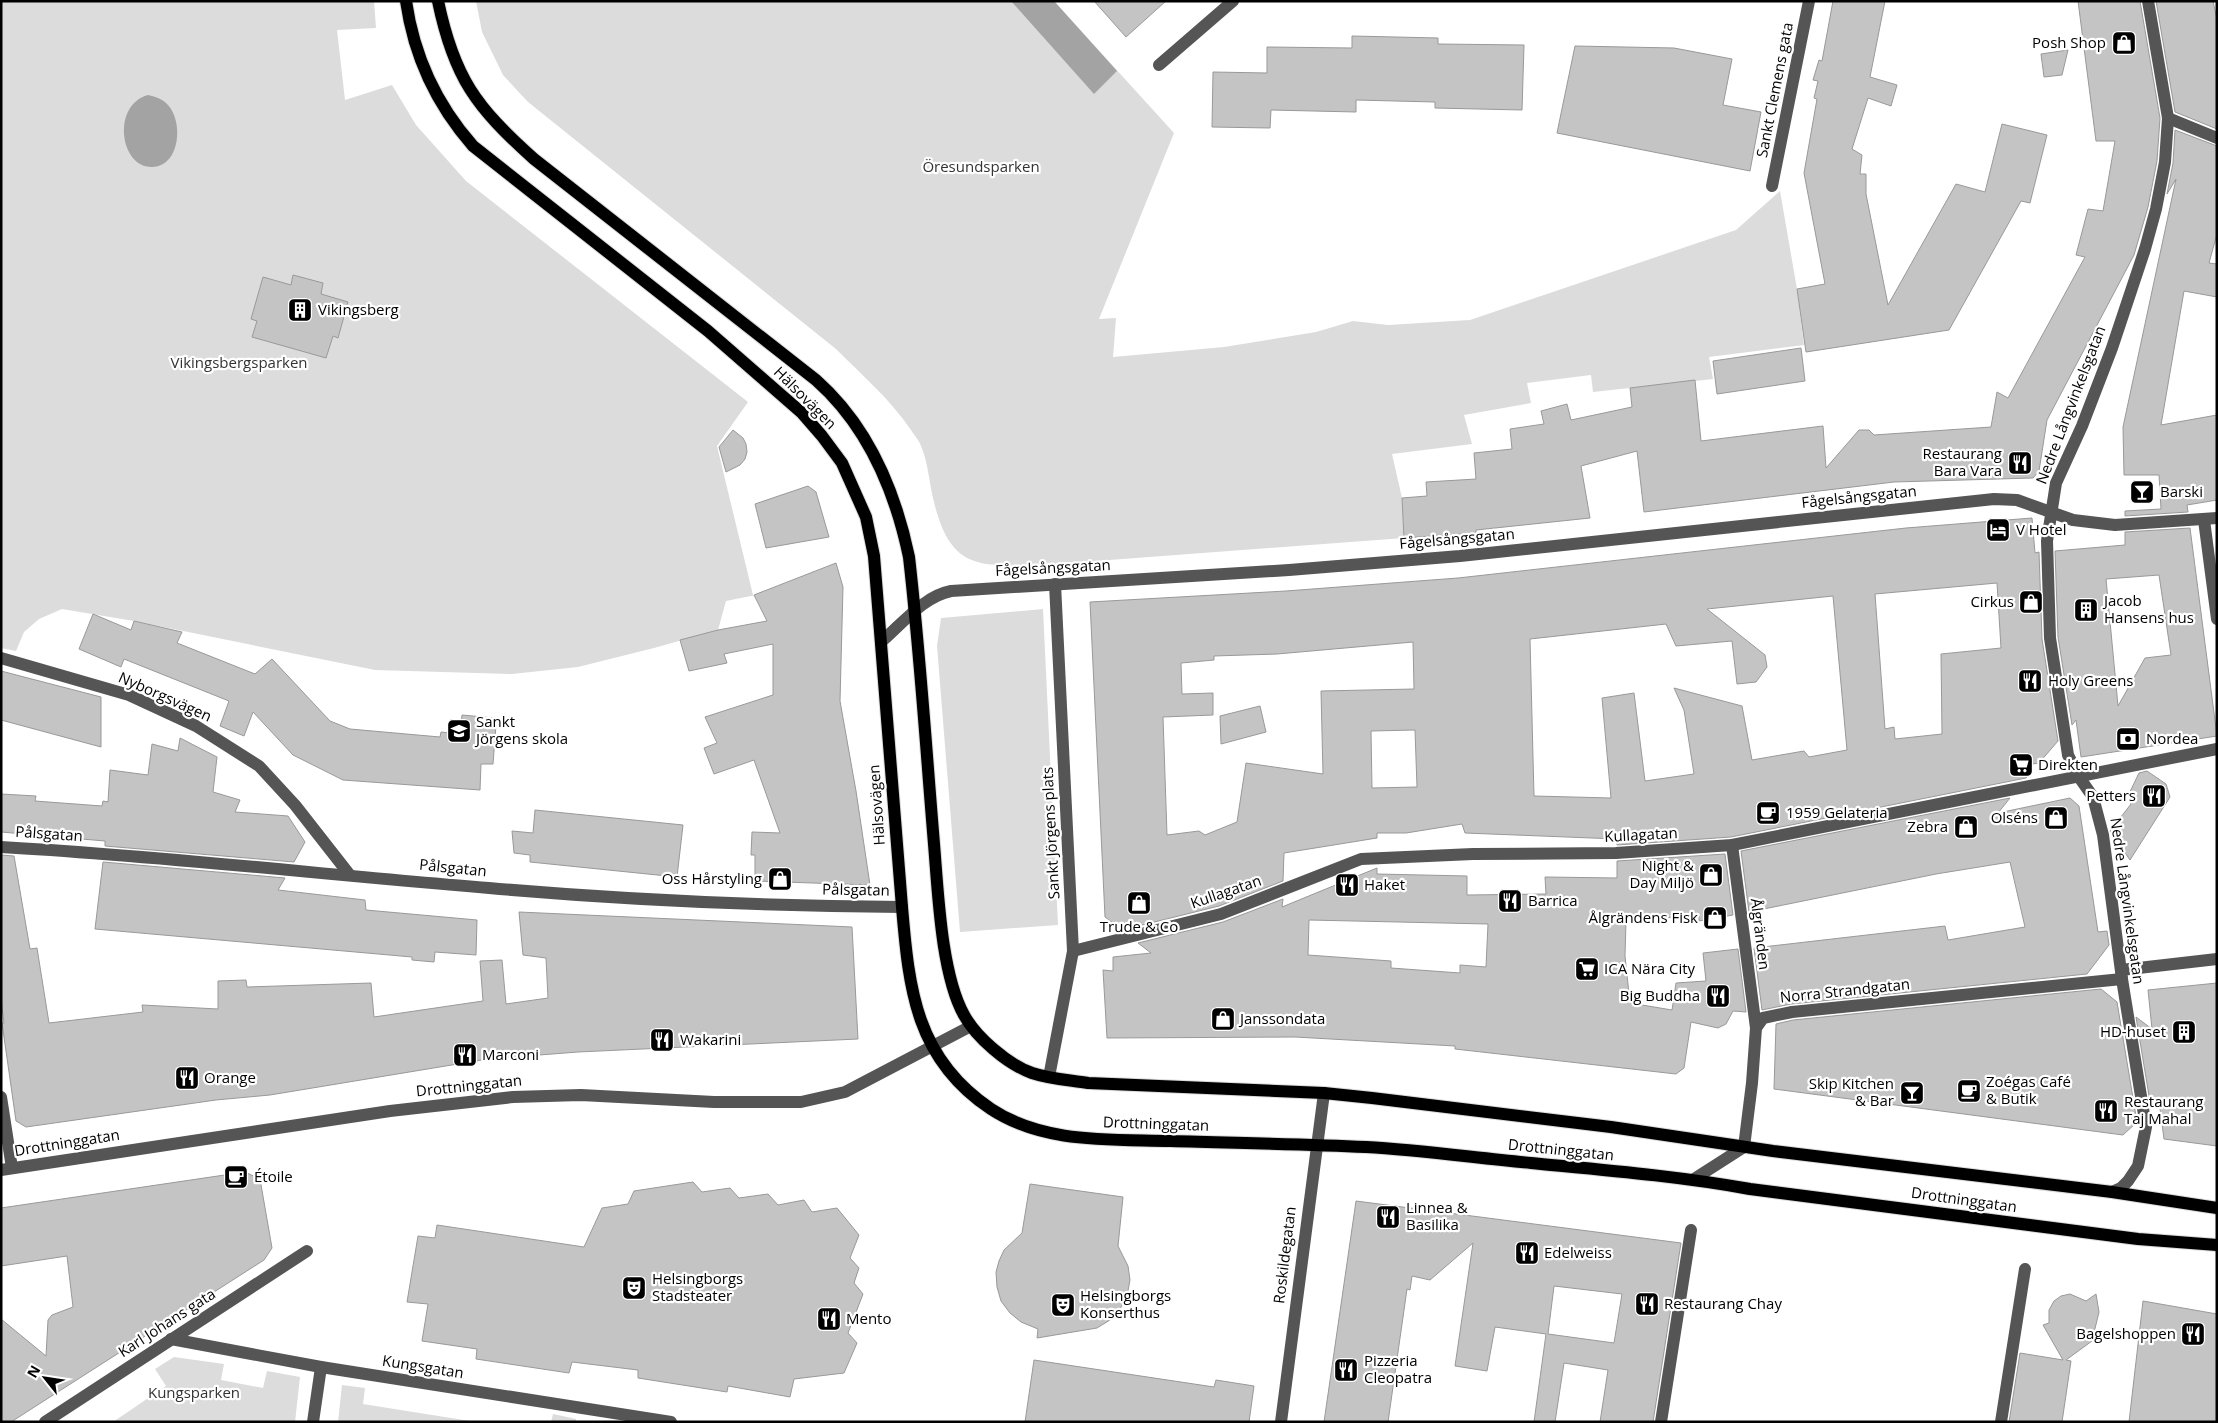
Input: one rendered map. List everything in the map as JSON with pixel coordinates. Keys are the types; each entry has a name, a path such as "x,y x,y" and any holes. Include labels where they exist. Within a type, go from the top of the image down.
{"main road":[{"name":"Hälsovägen","path":"406,1 415,46 432,88 456,126 474,146 741,358 802,414 822,436 842,463 866,517 874,556 907,965 921,1021 932,1047"},
{"name":"Hälsovägen","path":"438,1 447,40 458,69 474,96 493,120 534,159 785,354 832,395 862,434 879,464 897,510 909,557 942,928 950,973 956,994 964,1015 971,1026"},
{"name":"Drottninggatan","path":"971,1026 984,1041 1013,1063 1030,1072 1088,1083 1324,1093 1601,1126 1744,1147 2112,1192 2217,1208"},
{"name":"Drottninggatan","path":"932,1047 946,1070 979,1100 1009,1120 1038,1131 1086,1138 1367,1147 1694,1179 1750,1189 2138,1239 2217,1245"}],"street":[{"path":"1159,65 1233,1"},
{"name":"Sankt Clemens gata","path":"1772,186 1809,1"},
{"name":"Nedre Långvinkelsgatan","path":"2112,1192 2128,1182 2138,1166 2146,1127 2122,975 2103,835 2093,797 2079,777 2068,755 2050,638 2047,542 2050,510 2056,483 2082,426 2112,348 2145,249 2156,209 2165,162 2168,118 2148,1"},
{"path":"2168,118 2217,138"},
{"name":"Fågelsångsgatan","path":"881,642 933,597 951,591 1289,570 1460,556 1994,499 2016,500 2050,510 2073,520 2115,525 2217,518"},
{"path":"2204,520 2217,619"},
{"name":"Sankt Jörgens plats","path":"1049,1077 1073,951 1055,584"},
{"name":"Nyborgsvägen","path":"1,658 128,695 196,726 259,766 295,805 350,874"},
{"name":"Kullagatan","path":"1073,951 1221,914 1362,859 1473,854 1616,854 1732,845 2217,749"},
{"name":"Ålgränden","path":"1732,845 1756,1028"},
{"name":"Pålsgatan","path":"1,847 350,874 490,888 696,901 902,907"},
{"name":"Norra Strandgatan","path":"1756,1028 1763,1018 1792,1012 2122,975 2217,959"},
{"name":"Drottninggatan","path":"6,1169 390,1111 513,1096 580,1094 714,1102 801,1102 845,1092 971,1026"},
{"path":"1694,1179 1744,1147 1752,1083 1756,1028"},
{"name":"Roskildegatan","path":"1281,1422 1324,1093"},
{"path":"1,1097 6,1169"},
{"path":"1661,1422 1692,1230"},
{"name":"Karl Johans gata","path":"45,1422 306,1250"},
{"path":"2001,1422 2025,1268"},
{"name":"Kungsgatan","path":"171,1339 602,1417 671,1422"},
{"path":"313,1422 320,1367"}],"green space":[{"name":"Vikingsbergsparken","path":"1,1 374,1 376,28 337,30 345,100 392,85 416,125 466,181 748,402 717,446 753,595 756,595 726,601 718,630 578,667 512,674 375,670 134,621 62,609 39,619 24,632 16,651 1,648"},
{"name":"Öresundsparken","path":"476,1 1054,1 1174,133 1099,319 1116,318 1113,357 1224,347 1316,332 1353,321 1388,325 1470,320 1736,230 1780,191 1797,289 1804,345 1709,357 1713,379 1593,392 1591,375 1527,383 1531,403 1464,415 1472,444 1392,454 1402,498 1404,538 1043,565 984,563 970,559 958,552 948,539 940,522 920,444 903,419 885,398 836,349 528,102 503,75 482,32"},
{"path":"1043,609 1058,925 960,932 937,646 941,618"},
{"name":"Kungsparken","path":"174,1357 224,1364 221,1380 263,1388 267,1371 300,1377 295,1422 113,1422 166,1386 155,1369"},
{"path":"342,1385 365,1388 363,1404 476,1422 338,1422"},
{"path":"553,1414 576,1419 576,1422 551,1422"}],"shaded area":[{"path":"1011,1 1054,1 1117,71 1094,94"},
{"path":"148,95 157,97 168,105 173,112 177,131 177,141 169,159 153,167 142,165 133,158 127,148 124,136 125,123 129,111 136,101"}],"building":[{"path":"1094,1 1166,1 1126,37"},
{"path":"1833,1 1885,1 1870,77 1897,85 1891,106 1868,98 1852,149 1862,155 1860,174 1866,174 1866,194 1888,305 1956,184 1985,192 2002,124 2047,135 2030,203 2021,201 1949,330 1806,352 1797,289 1825,284 1804,173 1817,99 1814,98 1818,81 1813,80 1819,60 1822,61"},
{"path":"2078,1 2140,1 2160,118 2157,161 2148,207 2134,255 2047,420 2039,471 2033,478 1894,482 1644,512 1637,451 1581,466 1590,518 1476,530 1476,533 1404,538 1402,498 1427,496 1426,482 1476,479 1474,453 1512,449 1510,429 1544,424 1541,411 1567,404 1571,420 1632,407 1630,388 1695,380 1701,441 1823,426 1826,468 1859,430 1869,430 1874,435 1991,427 1997,392 2008,398 2085,257 2076,255 2088,209 2103,211 2115,141 2096,141"},
{"path":"2156,1 2213,1 2217,20 2217,129 2175,112"},
{"path":"1352,36 1438,38 1438,44 1524,45 1522,110 1435,108 1435,102 1356,100 1356,112 1271,110 1270,128 1212,127 1213,72 1267,73 1267,47 1352,48"},
{"path":"1575,46 1674,48 1732,59 1723,105 1761,112 1750,171 1557,133"},
{"path":"2068,50 2062,75 2044,77 2041,54"},
{"path":"2175,130 2217,146 2217,234 2209,263 2217,264 2217,297 2184,291 2161,425 2217,415 2217,500 2187,505 2188,512 2125,516 2125,511 2161,509 2159,475 2124,475 2123,427 2176,179 2167,194 2173,163"},
{"name":"Vikingsberg","path":"293,275 323,283 321,294 348,302 338,338 333,336 326,358 252,337 257,321 251,319 263,277 291,285"},
{"path":"1801,348 1805,381 1717,394 1713,361"},
{"path":"733,430 743,438 747,452 745,459 740,465 726,472 719,447"},
{"path":"808,486 816,492 829,537 766,548 755,504"},
{"path":"2032,518 2035,553 2039,552 2042,639 2058,741 2039,763 2026,765 2033,771 2026,778 1731,837 1617,845 1617,839 1465,833 1462,824 1406,833 1377,833 1377,838 1284,853 1283,881 1219,906 1122,930 1105,917 1090,602 1286,591 1458,578 1906,528","holes":["1997,583 2001,648 1941,654 1942,734 1895,739 1894,727 1885,729 1875,594","1833,596 1847,750 1809,757 1804,751 1752,760 1742,706 1674,688 1684,710 1694,774 1645,781 1634,693 1602,698 1611,798 1534,796 1530,639 1666,624 1676,646 1732,641 1737,684 1756,682 1767,667 1765,655 1707,609","1413,642 1414,689 1321,691 1323,774 1246,763 1237,822 1205,835 1199,831 1167,835 1163,717 1213,715 1213,693 1182,694 1181,663 1214,660 1214,656 1277,654","1415,730 1417,787 1372,788 1371,731"]},
{"path":"2190,528 2217,736 2081,757 2076,720 2072,725 2058,637 2055,551 2125,545 2125,532","holes":["2159,575 2171,655 2145,658 2118,706 2106,579"]},
{"path":"836,563 843,587 840,701 870,885 755,881 755,855 751,855 752,832 780,833 754,760 714,774 704,748 717,743 705,717 773,695 773,644 724,654 727,663 689,671 680,640 718,630 767,621 754,595"},
{"path":"93,614 131,630 134,621 182,632 177,643 255,674 272,659 330,721 350,729 440,737 441,732 460,734 462,715 494,718 493,725 496,725 493,764 481,764 480,790 343,780 293,755 253,712 244,736 220,726 229,701 124,659 121,667 79,649"},
{"path":"1,671 101,697 101,747 1,720"},
{"path":"1260,706 1266,732 1221,744 1220,716"},
{"path":"180,738 217,757 213,792 240,800 235,812 288,816 305,842 294,862 105,846 105,841 1,832 1,794 36,796 35,801 102,806 103,801 108,802 110,770 148,775 152,744 178,751"},
{"path":"2147,771 2166,784 2170,797 2130,860 2110,831 2131,804 2128,796 2139,773"},
{"path":"2010,798 1998,813 2070,798 2079,806 2098,932 2107,931 2109,945 2087,974 1791,1004 1762,1010 1754,948 1945,926 1948,940 2025,927 2010,862 1936,874 1749,912 1741,851"},
{"path":"535,810 683,825 677,877 530,862 530,855 514,853 512,831 533,833"},
{"path":"1725,854 1733,915 1699,921 1699,916 1626,920 1625,956 1630,1003 1672,1010 1676,983 1706,981 1703,953 1738,949 1746,1012 1733,1011 1726,1024 1718,1028 1691,1022 1684,1068 1676,1074 1455,1049 1455,1046 1295,1037 1107,1038 1103,970 1113,971 1113,957 1151,953 1138,943 1223,922 1283,899 1282,907 1377,868 1377,874 1467,876 1467,895 1546,894 1545,877 1617,878 1617,861","holes":["1309,920 1488,924 1486,967 1460,965 1460,973 1391,968 1391,961 1308,955"]},
{"path":"1,855 14,856 30,949 37,948 49,1023 143,1012 142,1005 218,1009 218,981 246,980 247,987 371,983 374,1017 483,1001 480,961 502,960 506,1004 548,998 546,958 523,955 519,912 852,927 858,1039 578,1052 488,1059 270,1095 216,1100 26,1127 16,1121 2,1023 4,1023 1,1000"},
{"path":"103,862 285,878 278,890 365,900 366,910 477,920 476,955 435,952 434,962 412,960 412,957 95,929"},
{"name":"HD-huset","path":"2217,983 2217,1146 2164,1139 2159,1101 2151,1108 2136,1017 2152,1029 2148,990"},
{"path":"2101,989 2117,1002 2137,1122 2123,1135 1774,1089 1776,1024 1793,1020"},
{"path":"245,1172 260,1179 272,1248 264,1260 11,1422 1,1422 1,1319 46,1356 48,1320 52,1315 73,1307 67,1256 1,1266 1,1208"},
{"name":"Helsingborgs Stadsteater","path":"693,1182 702,1192 730,1188 739,1198 768,1194 778,1205 804,1200 812,1212 837,1208 859,1235 850,1258 859,1268 854,1283 863,1294 848,1333 857,1343 844,1373 794,1379 790,1397 728,1386 727,1392 638,1378 638,1370 572,1362 569,1373 476,1359 477,1349 422,1341 428,1304 407,1302 418,1236 435,1238 437,1225 584,1247 602,1208 628,1204 634,1191"},
{"path":"1030,1184 1123,1197 1118,1246 1128,1266 1130,1280 1127,1296 1120,1309 1110,1320 1097,1328 1037,1338 1038,1329 1021,1322 1010,1313 1001,1301 997,1287 996,1272 1004,1250 1022,1233"},
{"path":"1356,1201 1681,1243 1653,1422 1600,1422 1608,1370 1564,1363 1555,1422 1534,1422 1546,1334 1495,1327 1487,1371 1455,1366 1473,1243 1430,1280 1412,1276 1410,1290 1407,1289 1388,1422 1324,1422","holes":["1554,1286 1622,1294 1614,1343 1548,1334"]},
{"path":"2070,1294 2086,1301 2096,1294 2099,1312 2092,1341 2066,1360 2071,1361 2062,1422 2009,1422 2020,1353 2063,1360 2043,1325 2049,1323 2049,1310 2054,1301 2061,1296"},
{"path":"2143,1301 2217,1314 2217,1422 2129,1422"},
{"path":"1034,1360 1214,1387 1216,1380 1254,1386 1249,1422 1025,1422"}],"place":[{"name":"Posh Shop","path":"2124,43"},
{"name":"Vikingsberg","path":"300,310"},
{"name":"Restaurang Bara Vara","path":"2020,463"},
{"name":"Barski","path":"2142,492"},
{"name":"V Hotel","path":"1998,530"},
{"name":"Cirkus","path":"2031,602"},
{"name":"Jacob Hansens hus","path":"2086,610"},
{"name":"Holy Greens","path":"2030,681"},
{"name":"Sankt Jörgens skola","path":"459,731"},
{"name":"Nordea","path":"2128,739"},
{"name":"Direkten","path":"2021,765"},
{"name":"Petters","path":"2154,796"},
{"name":"1959 Gelateria","path":"1768,813"},
{"name":"Olséns","path":"2056,818"},
{"name":"Zebra","path":"1966,827"},
{"name":"Night & Day Miljö","path":"1711,875"},
{"name":"Oss Hårstyling","path":"780,879"},
{"name":"Haket","path":"1347,885"},
{"name":"Barrica","path":"1510,901"},
{"name":"Trude & Co","path":"1139,903"},
{"name":"Ålgrändens Fisk","path":"1715,918"},
{"name":"ICA Nära City","path":"1587,969"},
{"name":"Big Buddha","path":"1718,996"},
{"name":"Janssondata","path":"1223,1019"},
{"name":"HD-huset","path":"2184,1032"},
{"name":"Wakarini","path":"662,1040"},
{"name":"Marconi","path":"465,1055"},
{"name":"Orange","path":"187,1078"},
{"name":"Zoégas Café & Butik","path":"1969,1091"},
{"name":"Skip Kitchen & Bar","path":"1912,1093"},
{"name":"Restaurang Taj Mahal","path":"2106,1111"},
{"name":"Étoile","path":"236,1177"},
{"name":"Linnea & Basilika","path":"1388,1217"},
{"name":"Edelweiss","path":"1527,1253"},
{"name":"Helsingborgs Stadsteater","path":"634,1288"},
{"name":"Restaurang Chay","path":"1647,1304"},
{"name":"Helsingborgs Konserthus","path":"1063,1305"},
{"name":"Mento","path":"829,1319"},
{"name":"Bagelshoppen","path":"2193,1334"},
{"name":"Pizzeria Cleopatra","path":"1346,1370"}]}
